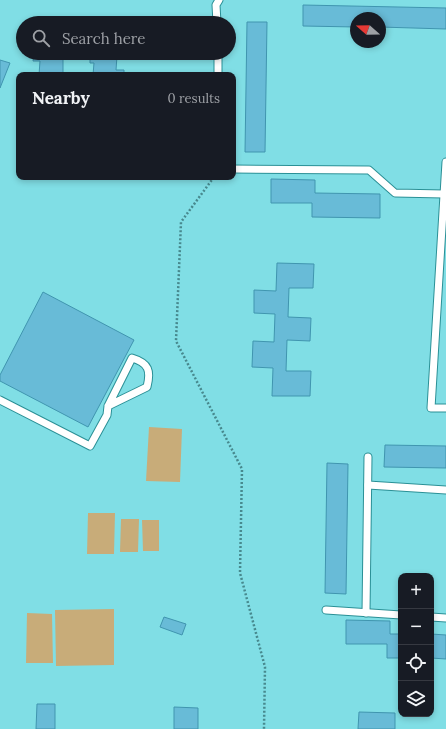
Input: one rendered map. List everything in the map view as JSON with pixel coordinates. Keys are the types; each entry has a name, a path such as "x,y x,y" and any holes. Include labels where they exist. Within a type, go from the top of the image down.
{"lane":[{"path":"217,16 216,5 220,0"},
{"path":"218,60 218,72"},
{"path":"446,162 431,408 446,408"},
{"path":"236,168 369,170 395,193 444,194"},
{"path":"0,400 90,446 107,415 108,406 132,358 141,360 147,366 149,378 147,387 108,406"},
{"path":"366,613 368,457"},
{"path":"368,485 446,490"},
{"path":"326,610 398,615"},
{"path":"434,617 446,618"}],"path":[{"path":"212,180 181,222 176,341 242,469 240,573 265,667 264,729"}],"shaded area":[{"path":"149,427 182,429 180,482 146,481"},
{"path":"88,513 115,513 114,554 87,554"},
{"path":"121,519 139,519 138,552 120,552"},
{"path":"142,520 159,520 159,551 143,551"},
{"path":"114,609 114,665 56,666 55,610"},
{"path":"27,613 52,614 53,663 26,663"}],"building":[{"path":"303,5 446,8 446,29 386,27 386,12 350,12 350,27 303,26"},
{"path":"247,22 267,22 265,152 245,152"},
{"path":"0,60 10,63 0,88"},
{"path":"63,60 63,72 39,72 40,61 33,61"},
{"path":"90,60 117,60 116,70 124,70 124,72 93,72 94,63 90,63"},
{"path":"271,179 315,180 315,193 380,194 380,218 312,217 312,203 271,203"},
{"path":"277,263 314,264 313,288 289,288 288,317 311,318 310,341 287,340 286,371 311,371 310,396 272,396 273,368 252,367 253,341 274,342 275,314 254,313 254,290 276,291"},
{"path":"43,292 134,340 88,427 0,381 0,375"},
{"path":"385,445 446,446 446,468 384,467"},
{"path":"327,463 348,464 346,594 325,593"},
{"path":"164,617 186,624 182,635 160,627"},
{"path":"346,620 390,621 390,634 398,634 398,658 387,658 387,644 346,644"},
{"path":"434,634 446,635 446,659 434,658"},
{"path":"37,704 55,704 55,729 36,729"},
{"path":"174,707 198,708 198,729 174,729"},
{"path":"359,712 395,713 395,729 358,729"}]}
